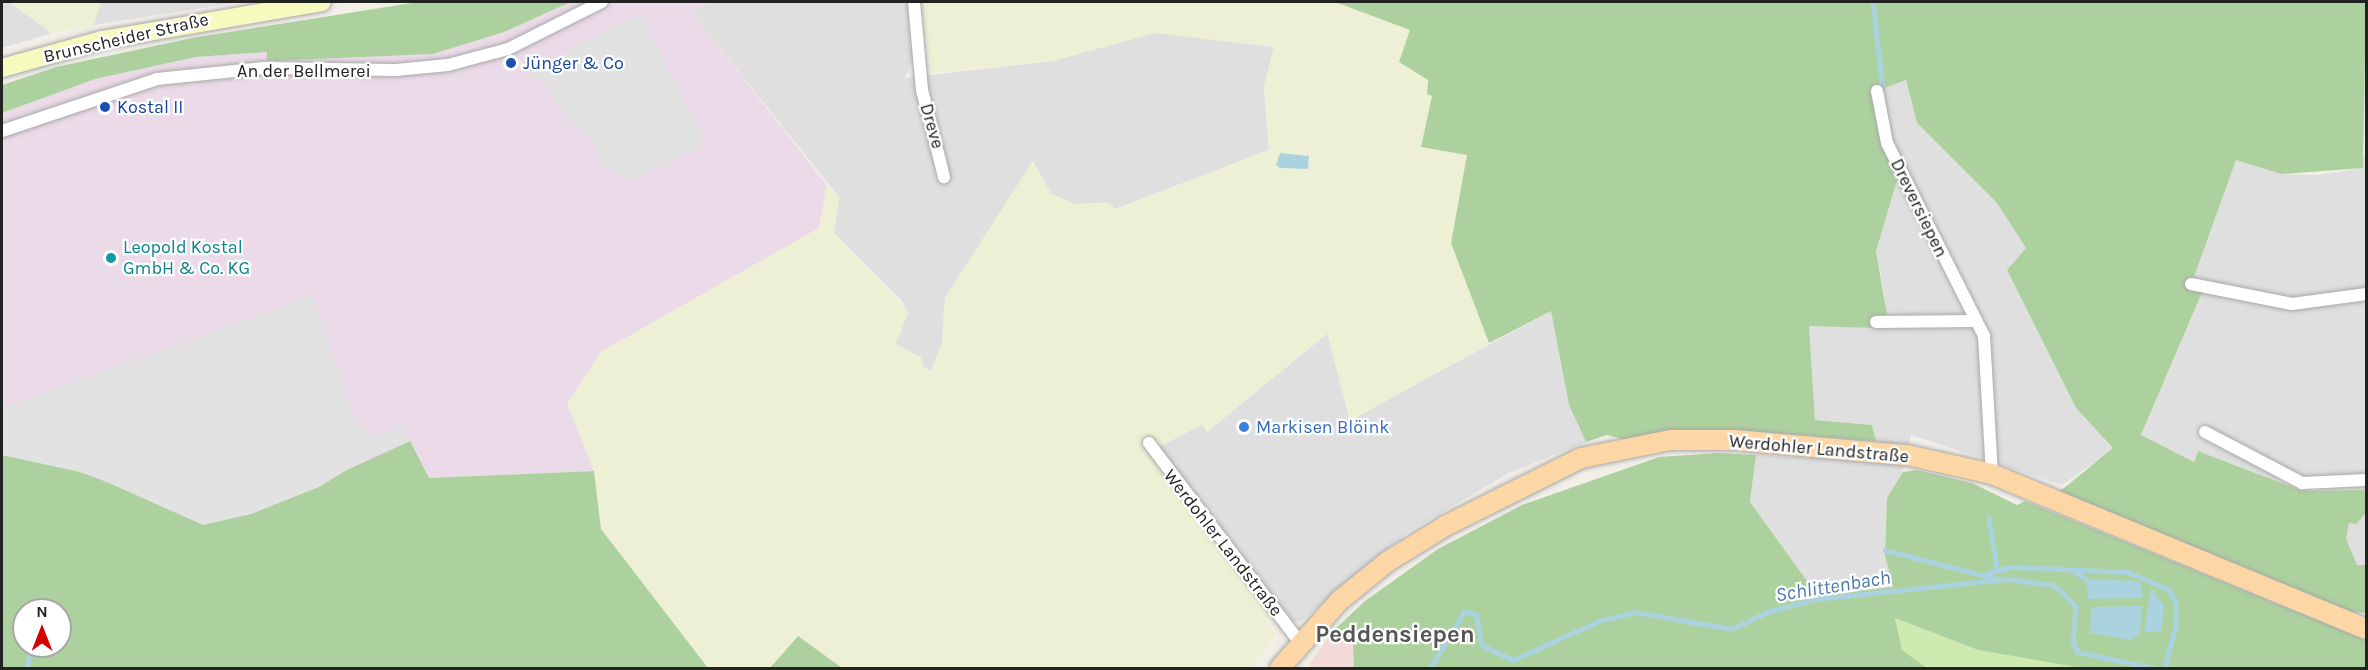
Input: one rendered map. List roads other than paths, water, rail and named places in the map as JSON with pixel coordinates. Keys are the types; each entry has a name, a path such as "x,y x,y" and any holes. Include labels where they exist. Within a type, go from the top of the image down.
{"main road":[{"name":"Brunscheider Straße","path":"2,68 102,40 265,5 322,2"},
{"name":"Werdohler Landstraße","path":"1280,669 1300,643 1387,562 1499,495 1605,451 1670,440 1734,440 1907,455 1992,474 2367,629"}],"street":[{"name":"An der Bellmerei","path":"2,131 157,79 262,68 396,70 448,65 508,49 602,2"},
{"name":"Dreve","path":"914,2 920,75 944,177"},
{"name":"Dreversiepen","path":"1877,91 1887,143 1984,336 1992,474"},
{"path":"2191,284 2292,304 2367,294"},
{"path":"1876,322 1976,321"},
{"path":"2205,432 2302,483 2367,480"},
{"name":"Werdohler Landstraße","path":"1149,442 1300,643"}],"water":[{"path":"1280,153 1309,156 1308,169 1280,168 1276,165"},
{"path":"2086,579 2140,581 2143,598 2088,599"},
{"path":"2151,588 2164,606 2161,632 2144,632"},
{"path":"2142,606 2140,633 2131,640 2090,633 2091,607"}],"waterway":[{"path":"1873,2 1883,88"},
{"path":"1989,518 1997,568"},
{"path":"1885,550 1998,579"},
{"path":"1987,573 2011,567 2128,572 2168,589 2176,602 2176,626 2165,668"},
{"path":"2072,570 2086,579"},
{"name":"Schlittenbach","path":"1430,668 1464,612 1476,614 1482,645 1513,660 1599,621 1635,612 1732,629 1767,612 1816,599 2007,579 2053,585 2064,594 2076,607 2073,641 2078,652 2153,668"},
{"path":"27,668 29,658"}],"place":[{"name":"Jünger & Co","path":"511,63"},
{"name":"Kostal II","path":"105,107"},
{"name":"Leopold Kostal GmbH & Co. KG","path":"111,258"},
{"name":"Markisen Blöink","path":"1244,427"}],"district":[{"name":"Peddensiepen","path":"1395,635"}]}
